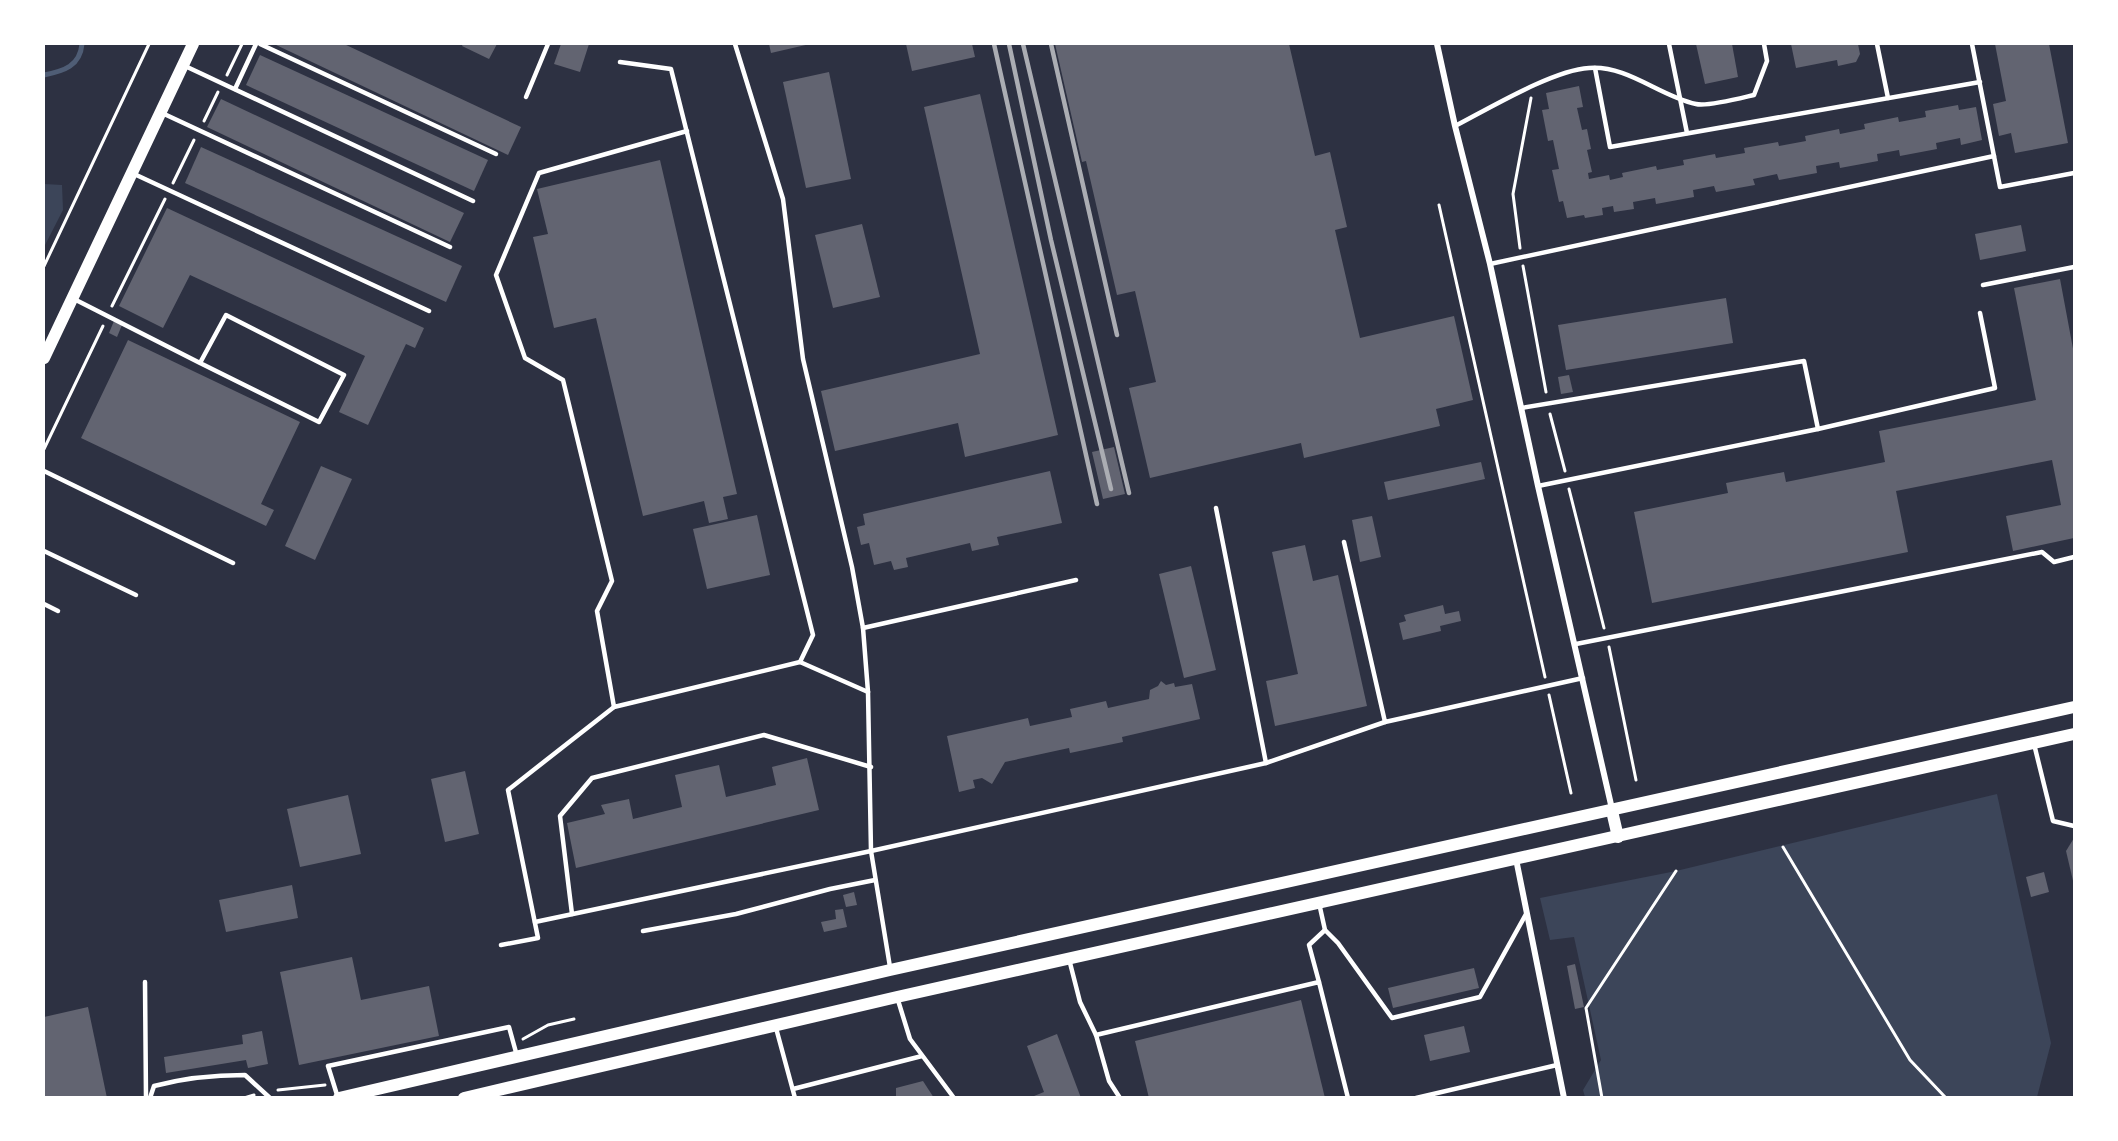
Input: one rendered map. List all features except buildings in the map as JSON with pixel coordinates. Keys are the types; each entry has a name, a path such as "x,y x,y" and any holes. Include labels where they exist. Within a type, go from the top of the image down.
{"main road":[{"path":"44,358 193,44"},
{"path":"338,1098 516,1050 890,970 2074,707"},
{"path":"464,1098 481,1096 897,997 2074,734"},
{"path":"1612,811 1618,837"}],"street":[{"path":"1437,44 1490,264 1612,811"},
{"path":"1516,859 1564,1098"}],"lane":[{"path":"235,89 258,44 496,154"},
{"path":"526,97 548,44"},
{"path":"735,44 783,199 803,359 852,567 863,628 871,767 871,851 890,970"},
{"path":"1669,44 1687,133"},
{"path":"1455,126 1534,87 1574,71 1595,68 1628,75 1680,99 1699,105 1754,95 1767,61 1764,44"},
{"path":"1877,44 1888,98"},
{"path":"1972,44 2000,187 2074,173"},
{"path":"620,62 671,69 813,634 800,662"},
{"path":"183,65 473,201"},
{"path":"1595,68 1610,147 1980,82"},
{"path":"160,113 450,247"},
{"path":"614,707 597,611 612,581 563,380 525,358 496,275 539,173 687,131"},
{"path":"1490,264 1995,156"},
{"path":"132,173 429,311"},
{"path":"1983,285 2074,267"},
{"path":"72,298 200,363 319,422 344,375 226,315 200,363"},
{"path":"1538,486 1818,429 1995,388 1980,313"},
{"path":"1521,408 1804,360 1818,429"},
{"path":"44,471 233,563"},
{"path":"1216,508 1266,763"},
{"path":"1344,543 1385,722"},
{"path":"44,551 136,595"},
{"path":"1575,644 2042,552 2054,562 2074,557"},
{"path":"863,628 1076,580"},
{"path":"44,604 58,611"},
{"path":"501,945 538,938 508,790 614,707 800,662 868,692"},
{"path":"534,922 871,851 1266,763 1385,722 1583,678"},
{"path":"572,914 560,816 592,778 764,735 871,767"},
{"path":"2034,744 2053,821 2074,826"},
{"path":"643,932 736,914 830,889 875,880"},
{"path":"1319,903 1325,930 1338,943 1392,1018 1480,997 1527,912"},
{"path":"1325,930 1309,945 1348,1098"},
{"path":"1069,959 1080,1002 1096,1035 1109,1082 1120,1098"},
{"path":"145,982 148,1098"},
{"path":"1096,1035 1318,982"},
{"path":"897,997 910,1039 954,1098"},
{"path":"775,1025 795,1098"},
{"path":"338,1098 328,1066 509,1027 516,1050"},
{"path":"793,1089 922,1056"},
{"path":"1416,1098 1557,1065"},
{"path":"148,1098 154,1086 175,1080 216,1075 245,1075 270,1098"}],"path":[{"path":"44,266 149,44"},
{"path":"44,448 242,44"},
{"path":"1534,87 1513,194 1521,257 1548,404 1607,638 1636,780"},
{"path":"1439,205 1571,793"},
{"path":"1783,847 1910,1060 1946,1098"},
{"path":"1602,1098 1586,1008 1676,871"},
{"path":"516,1050 548,1025 574,1019"},
{"path":"244,1098 266,1092 334,1084"}],"shaded area":[{"path":"44,184 62,185 63,210 44,247"},
{"path":"1997,794 2051,1043 2037,1097 1585,1097 1583,1090 1601,1060 1574,937 1550,940 1540,898 1676,871"}],"waterway":[{"path":"44,75 70,66 78,58 82,44"}],"railway":[{"path":"994,44 1097,504"},
{"path":"1009,44 1051,240 1111,489"},
{"path":"1023,44 1129,493"},
{"path":"1051,44 1117,335"}]}
